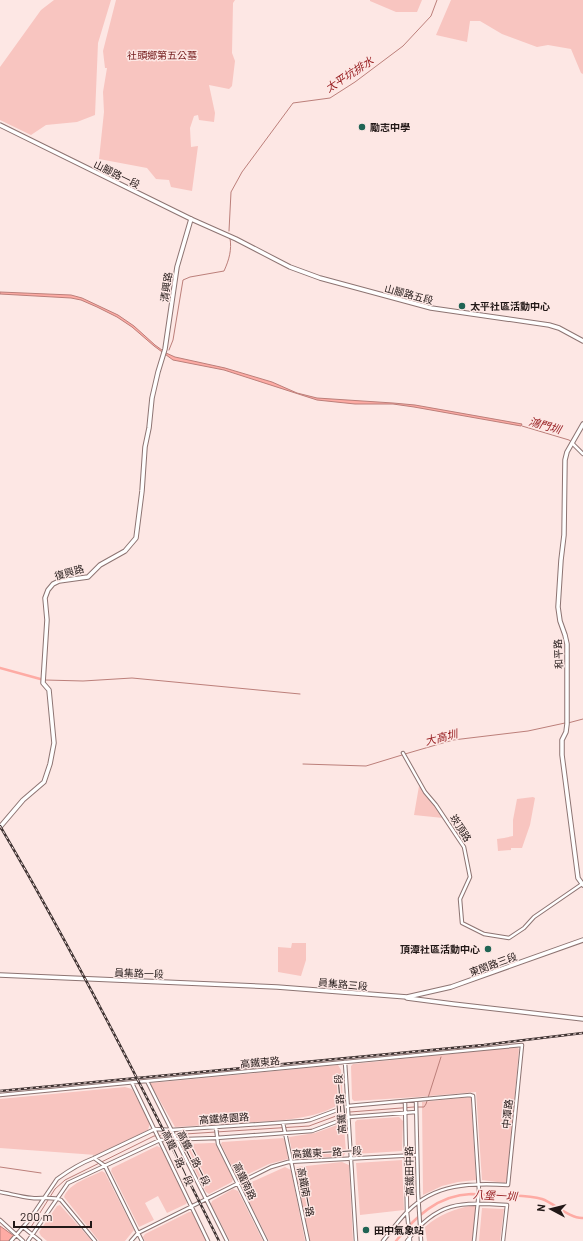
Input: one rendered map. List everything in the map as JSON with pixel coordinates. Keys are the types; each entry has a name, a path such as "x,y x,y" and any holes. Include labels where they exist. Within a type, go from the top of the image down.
{"street":[{"name":"山腳路一段","path":"0,125 191,219 228,235"},
{"name":"清興路","path":"162,359 165,349 177,268 191,219"},
{"name":"山腳路五段","path":"228,235 283,265 320,278 431,308 550,324 583,341"},
{"name":"復興路","path":"0,827 23,800 44,782 50,764 54,743 49,690 43,683 47,620 45,601 47,593 50,588 59,581 88,576 100,565 125,551 136,538 152,398 162,359"},
{"name":"和平路","path":"582,885 578,878 562,755 562,740 566,732 567,723 566,644 558,607 564,534 567,452 583,424"},
{"path":"572,442 583,454"},
{"name":"崁頂路","path":"403,753 424,792 436,804 463,843 470,877 460,899 462,923 484,934 510,938 524,928 534,917 582,885"},
{"name":"東閔路三段","path":"407,997 450,987 583,940"},
{"name":"員集路一段","path":"0,975 277,987"},
{"name":"員集路三段","path":"277,987 407,997"},
{"path":"407,997 453,1004 583,1019"},
{"name":"高鐵東路","path":"0,1095 522,1045"},
{"name":"中潭路","path":"478,1184 508,1185 522,1045"},
{"name":"高鐵三路一段","path":"345,1062 356,1241"},
{"name":"高鐵二路一段","path":"147,1081 170,1130 227,1241"},
{"name":"高鐵一路一段","path":"132,1083 208,1241"},
{"name":"高鐵綠園路","path":"11,1241 24,1227 62,1175 86,1161 155,1129 170,1130 283,1123 310,1120 348,1106 470,1095 473,1096 478,1184"},
{"name":"高鐵田中路","path":"416,1100 418,1202 421,1241"},
{"name":"高鐵田中路","path":"405,1101 407,1212 410,1241"},
{"name":"高鐵綠園路","path":"28,1241 56,1198 68,1183 160,1140 286,1134 312,1131 349,1117 416,1112"},
{"name":"高鐵南一路","path":"283,1123 308,1241"},
{"name":"高鐵南路","path":"216,1127 216,1138 218,1144 266,1241"},
{"name":"高鐵東一路一段","path":"138,1233 271,1167 292,1162 417,1155"},
{"path":"94,1158 105,1166 142,1241"},
{"path":"383,1241 407,1212 418,1202 441,1190 478,1184 478,1203 474,1241"},
{"path":"0,1192 27,1198 56,1198 61,1200 95,1241"},
{"path":"406,1241 419,1226 431,1216 448,1207 460,1204 478,1203 507,1205 503,1241"},
{"path":"0,1220 23,1241"},
{"path":"24,1227 40,1241"},
{"path":"131,1241 138,1233"}],"green space":[{"path":"54,0 111,0 98,43 95,115 77,122 46,125 31,135 0,120 0,67 41,10"},
{"name":"社頭鄉第五公墓","path":"116,0 235,0 233,3 232,53 235,61 232,86 229,89 209,85 215,113 214,122 199,120 198,115 194,116 190,128 191,147 198,146 192,191 171,187 169,180 156,179 147,168 99,159 104,112 103,92 107,68 105,68 103,51"},
{"path":"370,0 422,0 417,12 396,12"},
{"path":"451,0 583,0 583,74 581,73 571,49 548,45 537,47 502,34 480,21 470,21 467,42 436,35"},
{"path":"419,786 434,803 443,818 414,815"},
{"path":"535,798 530,825 522,848 511,848 511,850 498,851 497,839 513,836 513,820 517,799"},
{"path":"292,943 306,943 306,960 301,976 278,972 278,947 291,948"},
{"path":"517,1047 519,1049 507,1180 505,1183 482,1180 476,1092 354,1101 352,1099 351,1066 353,1064"},
{"path":"338,1065 341,1070 343,1101 333,1108 321,1113 293,1119 175,1127 151,1085 151,1083"},
{"path":"125,1087 132,1089 150,1123 148,1130 96,1155 0,1148 0,1099"},
{"path":"471,1097 476,1180 442,1186 423,1195 422,1102"},
{"path":"399,1117 403,1121 402,1151 356,1154 355,1122 357,1120"},
{"path":"340,1124 344,1126 346,1152 343,1157 293,1157 289,1137 315,1133"},
{"path":"283,1138 285,1140 288,1159 269,1164 238,1179 221,1144 222,1142"},
{"path":"215,1143 233,1179 232,1182 209,1194 206,1192 184,1148 187,1144"},
{"path":"157,1146 161,1148 187,1202 186,1204 167,1213 158,1196 145,1203 154,1220 139,1227 111,1171 112,1168"},
{"path":"402,1160 404,1210 360,1215 356,1163"},
{"path":"342,1162 349,1165 353,1241 310,1241 295,1170 297,1167"},
{"path":"285,1167 291,1170 305,1241 269,1241 242,1188 245,1185"},
{"path":"102,1171 105,1173 134,1230 125,1241 99,1241 64,1197 70,1188 75,1184"},
{"path":"233,1189 238,1191 263,1241 230,1241 211,1204 212,1201"},
{"path":"60,1205 92,1241 47,1241 41,1236 39,1232 57,1206"},
{"path":"474,1205 476,1209 472,1241 427,1241 425,1227 430,1222 460,1208"},
{"path":"482,1208 504,1209 500,1241 479,1241"},
{"path":"189,1212 192,1212 206,1241 145,1241 143,1237 145,1234"}],"shaded area":[{"name":"鴻門圳","path":"0,292 71,295 82,298 118,315 134,326 155,345 166,353 175,357 225,368 272,382 297,393 317,398 415,405 522,424 521,426 393,404 355,404 317,400 224,370 173,360 132,327 117,317 81,300 71,298 0,294"},
{"path":"0,1226 14,1236 9,1241 0,1241"}],"waterway":[{"name":"太平坑排水","path":"229,231 231,192 242,172 293,103 330,98 355,82 403,46 431,16 437,0"},
{"name":"太平坑排水","path":"169,350 173,340 183,280 190,277 224,271 230,255 230,238"},
{"name":"鴻門圳","path":"522,426 572,442"},
{"name":"鴻門圳","path":"579,448 583,452"},
{"path":"0,668 44,680"},
{"path":"45,680 83,681 132,678 300,694"},
{"name":"大高圳","path":"568,723 583,719"},
{"name":"大高圳","path":"405,754 453,740 528,731 565,723"},
{"name":"大高圳","path":"303,764 366,766 402,755"},
{"path":"418,1107 424,1107 426,1104 441,1057"},
{"path":"350,1112 414,1107"},
{"path":"31,1227 55,1189 65,1180 154,1136 309,1126 347,1112"},
{"path":"0,1167 41,1173"},
{"name":"八堡一圳","path":"396,1241 403,1232 428,1209 448,1198 459,1195 479,1194 537,1198 547,1201 573,1216 583,1218"}],"railway":[{"path":"0,826 86,980 219,1241"},
{"path":"0,1091 484,1045 583,1033"}],"place":[{"name":"勵志中學","path":"362,127"},
{"name":"太平社區活動中心","path":"462,306"},
{"name":"頂潭社區活動中心","path":"488,949"},
{"name":"田中氣象站","path":"366,1230"}]}
